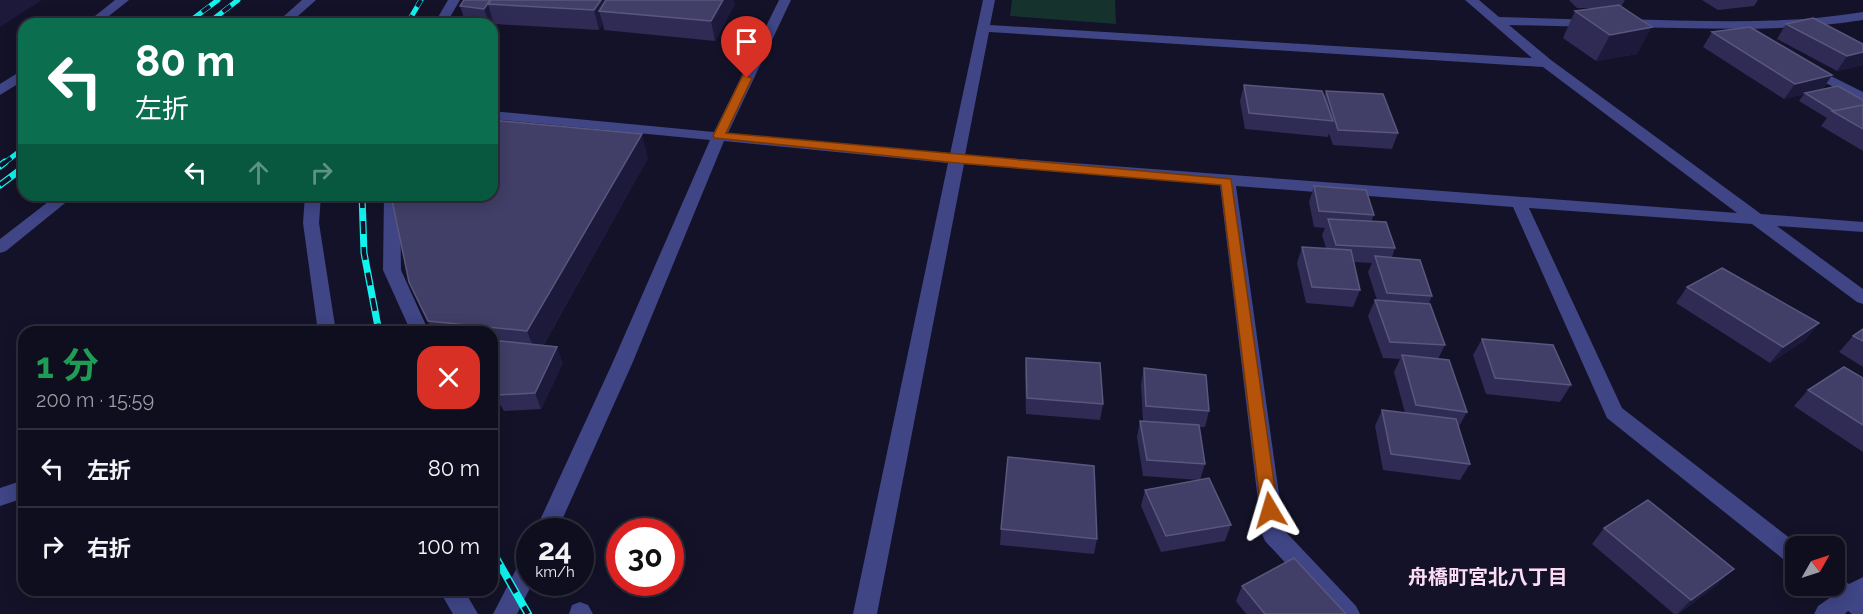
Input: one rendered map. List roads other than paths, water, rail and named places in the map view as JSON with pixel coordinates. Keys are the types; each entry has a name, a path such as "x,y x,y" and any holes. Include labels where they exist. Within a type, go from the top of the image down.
{"street":[{"path":"99,18 123,0"},
{"path":"288,18 310,0"},
{"path":"444,18 454,0"},
{"path":"552,518 622,364 719,136 784,0"},
{"path":"865,614 989,0"},
{"path":"1472,0 1546,63 1863,298"},
{"path":"1495,21 1728,25 1821,23 1863,16"},
{"path":"1728,25 1749,36"},
{"path":"984,28 1546,63"},
{"path":"1801,65 1863,98"},
{"path":"0,79 18,78"},
{"path":"0,91 18,80"},
{"path":"498,116 957,159 1519,203 1863,227"},
{"path":"1227,181 1273,534 1348,614"},
{"path":"0,247 59,201"},
{"path":"313,201 311,223 326,326"},
{"path":"392,201 392,270 417,326"},
{"path":"1519,203 1614,413 1785,547"},
{"path":"0,496 18,491"},
{"path":"505,614 516,592"},
{"path":"1826,614 1852,595"},
{"path":"454,596 465,614"}],"railway":[{"path":"194,18 218,0"},
{"path":"215,18 238,0"},
{"path":"410,18 421,0"},
{"path":"3,164 18,153"},
{"path":"0,166 5,162"},
{"path":"0,185 18,172"},
{"path":"362,201 364,253 378,326"},
{"path":"498,562 528,614"}],"district":[{"name":"舟橋町宮北八丁目","path":"1488,577"}]}
